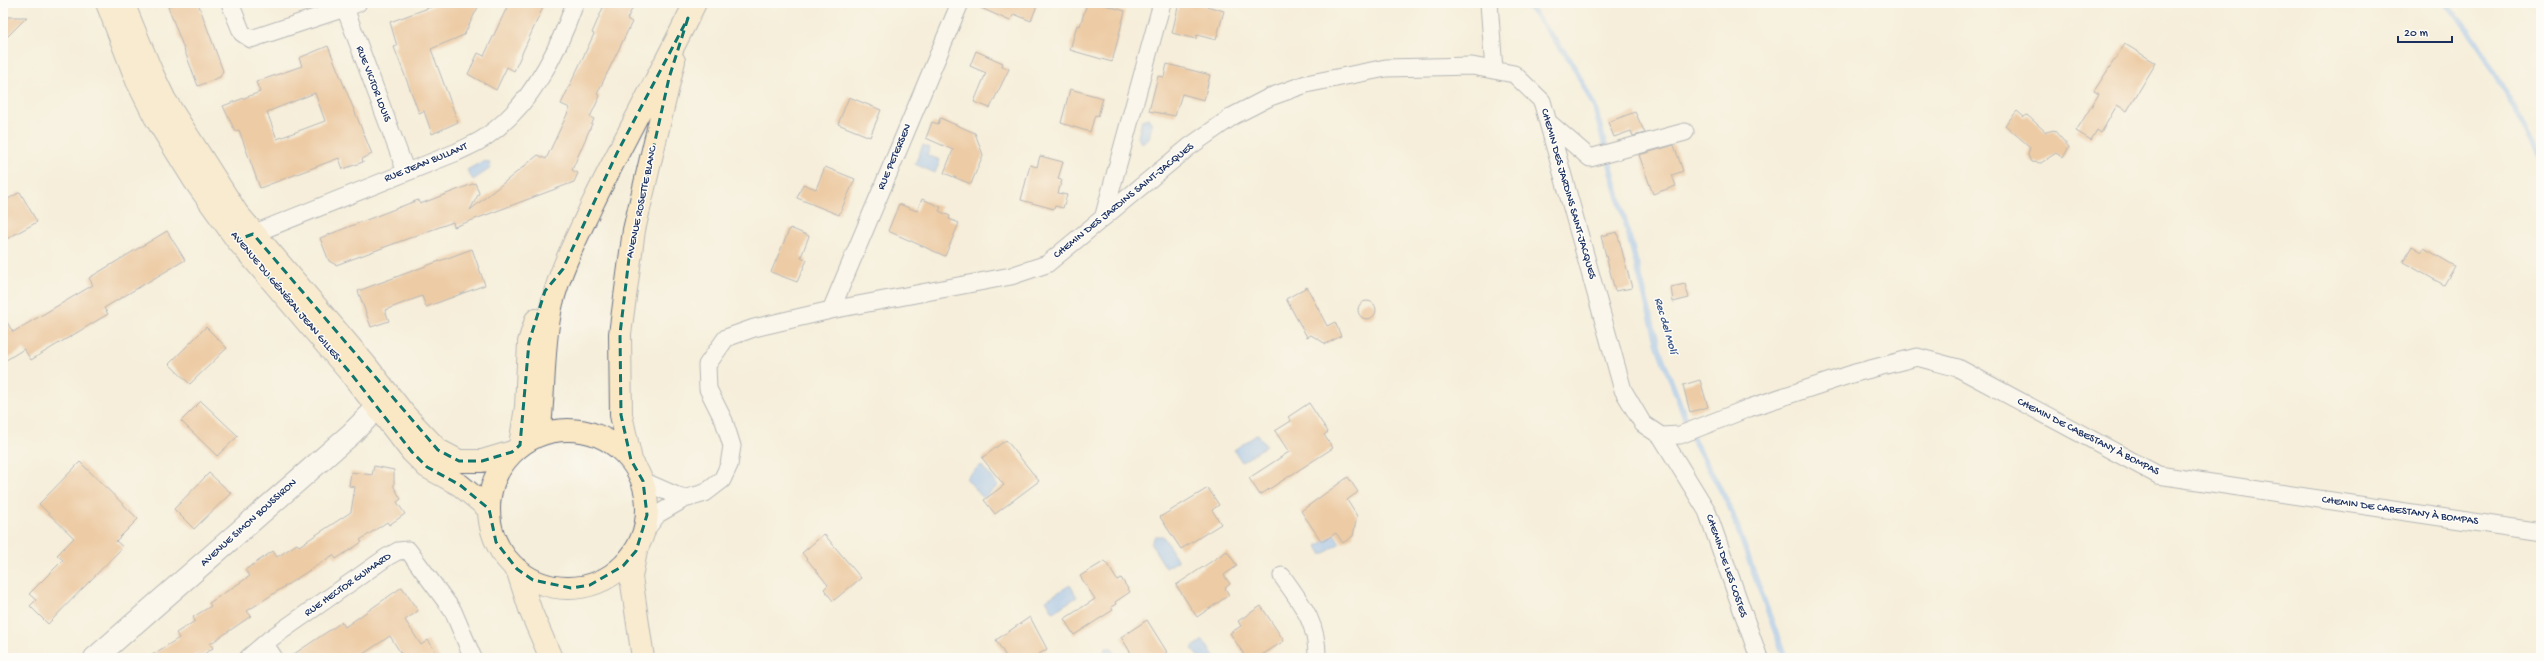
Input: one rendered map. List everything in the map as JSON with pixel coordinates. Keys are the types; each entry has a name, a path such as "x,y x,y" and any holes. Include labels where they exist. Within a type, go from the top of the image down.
{"main road":[{"name":"AVENUE DU GÉNÉRAL JEAN GILLES","path":"107,3 137,81 155,116 194,180 245,237 365,364 405,415 438,450 459,461 482,462 559,429 579,430 599,435 611,442 632,460"},
{"name":"AVENUE DU GÉNÉRAL JEAN GILLES","path":"123,3 152,73 165,100 237,213 245,237 377,408 427,467 460,485 489,509"},
{"name":"AVENUE ROSETTE BLANC","path":"524,444 543,408 544,346 552,303 563,268 617,153 691,11"},
{"name":"AVENUE ROSETTE BLANC","path":"632,460 620,415 619,376 620,334 629,258 669,78 691,11"},
{"path":"524,444 499,468 492,488 489,509 496,542 517,569 533,580 551,587 571,588 590,585 613,574 640,542"},
{"path":"632,460 642,481 647,515 631,577 643,658"},
{"path":"517,569 530,612 550,658"}],"street":[{"path":"230,3 242,33 251,39 349,5"},
{"name":"RUE JEAN BULLANT","path":"245,237 457,152 480,140 511,116 540,80 566,28 575,3"},
{"name":"RUE PETERSEN","path":"831,310 960,3"},
{"path":"1104,215 1162,3"},
{"path":"1489,3 1494,70"},
{"name":"RUE VICTOR LOUIS","path":"349,5 406,172"},
{"name":"CHEMIN DES JARDINS SAINT-JACQUES","path":"640,542 658,514 684,499 705,493 722,480 729,465 732,446 724,421 708,389 707,365 726,338 754,328 831,310 1011,276 1048,264 1085,235 1104,215 1189,147 1233,116 1270,97 1306,84 1386,68 1472,66 1514,74 1542,101 1623,390 1643,424 1661,436"},
{"path":"1548,122 1590,158 1685,132"},
{"name":"CHEMIN DE CABESTANY À BOMPAS","path":"1661,436 1680,435 1699,429 1749,408 1855,373 1917,357 1958,368 2158,475 2541,532"},
{"path":"377,408 386,403 405,415"},
{"name":"AVENUE SIMON BOUSSIRON","path":"95,658 351,434 377,408"},
{"name":"CHEMIN DE LES COSTES","path":"1661,436 1707,511 1759,658"},
{"path":"642,481 684,499"},
{"name":"RUE HECTOR GUIMARD","path":"248,658 269,651 387,557 398,551 408,550 453,611 472,658"},
{"path":"1282,576 1314,627 1318,643 1317,658 1310,658"}],"highlighted area":[{"path":"688,18 669,78 629,258 620,334 621,415 631,460 643,481 647,515 636,551 623,566 590,585 571,588 533,580 517,569 496,542 489,509 460,485 427,467 412,452 352,375 237,240 253,234 438,450 459,461 482,461 512,452 520,445 529,342 545,291 563,269 617,153"}],"water":[{"path":"1148,118 1152,124 1149,139 1141,143 1138,137 1142,120"},
{"path":"923,145 930,148 927,155 940,160 935,173 915,164"},
{"path":"483,161 489,162 491,168 473,180 467,170"},
{"path":"1258,434 1266,446 1242,462 1234,450"},
{"path":"981,465 998,486 983,498 966,478"},
{"path":"1335,535 1340,543 1322,555 1317,546"},
{"path":"1155,536 1163,536 1178,561 1166,568 1151,544"},
{"path":"1070,585 1077,597 1053,612 1046,600"},
{"path":"1203,640 1215,658 1199,658 1192,648"},
{"path":"1106,648 1112,648 1118,658 1105,658 1103,654"}],"building":[{"path":"177,3 198,3 223,71 220,77 198,86 168,7"},
{"path":"442,3 480,3 464,35 431,49 458,122 432,134 424,111 419,113 394,47 397,46 390,22"},
{"path":"509,3 545,3 514,71 507,67 496,90 468,74 478,53 484,56"},
{"path":"605,3 635,3 627,19 632,22 597,94 600,96 590,117 594,119 572,170 578,173 574,182 454,227 453,222 336,265 329,261 320,238 418,200 420,204 475,183 479,193 470,210 538,155 546,159 570,108 561,104 594,34 592,33"},
{"path":"970,3 1038,3 1031,21 1014,14 1010,21"},
{"path":"1087,3 1098,3 1125,11 1112,62 1070,50 1077,25 1080,26"},
{"path":"1179,3 1196,3 1224,11 1216,40 1197,35 1196,39 1172,33"},
{"path":"3,17 27,17 3,41"},
{"path":"2125,44 2156,63 2127,111 2117,105 2101,133 2097,130 2091,140 2076,131 2099,94 2094,91"},
{"path":"328,46 372,154 362,159 363,162 343,169 339,158 260,188 239,130 235,131 223,106 260,92 256,82 302,66 299,58","holes":["315,93 325,121 277,139 267,112"]},
{"path":"976,51 1003,63 1002,66 1009,69 990,108 974,102 986,73 970,66"},
{"path":"1167,64 1210,75 1204,100 1182,94 1175,116 1149,111 1158,76 1164,77"},
{"path":"1070,89 1103,98 1098,116 1095,115 1090,132 1061,123"},
{"path":"849,97 881,110 870,137 838,124"},
{"path":"2017,111 2024,117 2027,115 2046,132 2054,130 2069,147 2063,158 2056,153 2041,163 2031,162 2028,155 2030,147 2005,125"},
{"path":"1635,112 1645,133 1633,136 1631,131 1614,137 1608,122"},
{"path":"940,118 975,133 983,155 971,184 944,173 953,150 926,138 932,122 938,124"},
{"path":"1674,145 1683,171 1672,175 1676,186 1653,194 1639,155"},
{"path":"1040,156 1063,162 1058,179 1062,180 1058,193 1067,195 1063,208 1055,206 1054,209 1021,200 1030,165 1037,167"},
{"path":"825,167 855,179 839,215 797,198 803,184 816,189"},
{"path":"20,192 37,222 3,241 3,202"},
{"path":"922,199 941,207 939,211 950,216 949,219 959,223 945,256 888,231 899,204 917,211"},
{"path":"790,228 809,236 801,257 807,260 797,282 771,272"},
{"path":"167,231 185,260 104,308 108,314 31,360 24,349 3,362 3,316 13,332 93,285 89,278"},
{"path":"1617,232 1632,288 1615,291 1601,236"},
{"path":"2412,246 2422,252 2424,248 2455,266 2444,285 2403,262"},
{"path":"472,249 485,285 426,307 422,296 385,310 389,321 371,327 358,291"},
{"path":"1685,284 1689,298 1673,302 1671,287"},
{"path":"1307,287 1327,326 1335,322 1341,336 1326,344 1311,335 1307,337 1286,299"},
{"path":"1363,301 1371,301 1376,306 1374,317 1371,319 1363,319 1358,314 1358,306"},
{"path":"206,327 227,348 190,384 169,364"},
{"path":"1700,380 1708,407 1690,412 1683,385"},
{"path":"201,401 238,436 217,456 181,421"},
{"path":"1309,403 1328,432 1324,435 1333,448 1260,495 1249,478 1289,452 1275,431 1291,421 1288,417"},
{"path":"1006,440 1039,481 995,514 984,500 1004,485 982,458"},
{"path":"80,462 138,519 116,541 123,547 48,624 30,606 36,600 29,594 63,560 57,555 74,538 39,504"},
{"path":"374,466 394,470 394,487 401,499 397,502 405,514 389,525 387,522 360,540 362,542 336,559 333,555 247,611 251,616 210,644 213,648 200,657 198,653 190,658 147,658 179,638 176,633 195,621 193,617 211,606 209,603 250,576 245,570 273,551 277,557 297,544 299,546 351,512 355,487 349,486 351,472 372,475"},
{"path":"209,473 231,493 194,529 174,509"},
{"path":"1348,477 1358,492 1347,500 1357,516 1353,536 1343,543 1336,533 1322,542 1301,511"},
{"path":"1208,488 1219,505 1212,510 1221,524 1181,549 1160,517"},
{"path":"824,534 861,578 833,601 824,589 828,585 802,553"},
{"path":"1227,551 1237,566 1224,575 1230,584 1225,588 1229,595 1197,617 1176,585"},
{"path":"1105,561 1117,580 1121,578 1130,592 1115,602 1116,604 1111,607 1113,610 1074,635 1064,619 1095,599 1080,576"},
{"path":"402,587 418,611 405,620 421,645 428,640 440,658 401,658 403,657 390,636 357,658 288,658 342,622 345,627"},
{"path":"1261,606 1284,641 1257,658 1242,658 1243,653 1230,633 1241,626 1238,621"},
{"path":"1030,617 1047,649 1033,658 1007,658 996,640"},
{"path":"1147,620 1167,652 1158,658 1134,658 1121,637"}],"waterway":[{"name":"Rec del Molí","path":"1526,3 1571,61 1595,108 1659,349 1694,441 1729,505 1785,658"},
{"path":"2447,3 2476,40 2541,155"}]}
